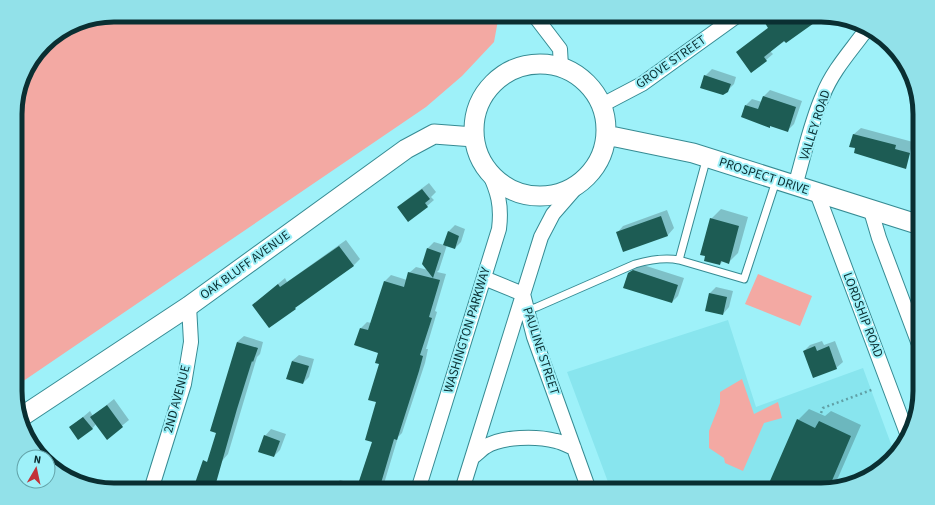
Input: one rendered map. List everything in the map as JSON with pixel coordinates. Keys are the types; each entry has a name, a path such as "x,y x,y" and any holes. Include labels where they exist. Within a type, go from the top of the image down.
{"main road":[{"path":"543,63 561,67 578,75 592,89 602,105 606,120 606,135 602,153 593,169 580,183 557,194 544,196 531,195 507,187 496,180 478,154 474,137 475,118 481,100 492,84 506,73 524,65 543,63"},
{"name":"OAK BLUFF AVENUE","path":"25,414 189,306 406,149 434,134 474,137"},
{"name":"PROSPECT DRIVE","path":"606,135 707,157 913,223"}],"street":[{"path":"539,22 560,49 561,67"},
{"name":"GROVE STREET","path":"602,105 642,84 728,22"},
{"name":"VALLEY ROAD","path":"795,186 816,112 823,94 836,71 865,33"},
{"name":"WASHINGTON PARKWAY","path":"420,483 499,229 501,212 497,189 488,170"},
{"path":"523,294 541,237 553,214 580,183"},
{"name":"LORDSHIP ROAD","path":"817,193 905,428"},
{"path":"872,211 879,238 913,328"},
{"name":"PAULINE STREET","path":"484,278 523,294 522,311 534,337 586,483"},
{"name":"2ND AVENUE","path":"153,483 184,384 191,342 189,306"},
{"path":"464,483 522,311"},
{"path":"473,457 486,446 498,441 516,438 536,438 556,441 574,448"}],"lane":[{"path":"679,260 707,157"},
{"path":"522,311 634,264 651,259 673,258 744,279 777,180"}],"path":[{"path":"821,413 823,408 888,383"}],"shaded area":[{"path":"108,22 498,22 494,42 462,76 426,107 22,382 22,108 25,90 29,79 41,58 53,45 68,34 85,27"},
{"path":"758,274 812,296 800,326 745,304"},
{"path":"728,320 756,407 863,368 893,448 882,460 862,473 850,478 827,483 608,483 567,372"},
{"path":"742,379 754,414 778,402 782,418 764,423 743,471 725,463 724,458 709,448 709,431 720,403 720,392"}],"building":[{"path":"816,22 786,43 784,41 764,57 767,61 751,73 736,52 768,28 765,23"},
{"path":"704,75 731,84 728,92 723,95 700,88"},
{"path":"763,96 796,107 788,132 770,126 770,128 741,117 745,105 758,109"},
{"path":"853,134 896,145 895,149 910,153 906,169 854,153 855,148 849,147"},
{"path":"422,189 430,199 425,203 428,207 408,222 397,207"},
{"path":"661,216 668,236 623,252 616,232"},
{"path":"710,218 739,226 729,264 721,261 720,265 704,261 705,256 700,255"},
{"path":"448,231 459,236 455,249 443,245"},
{"path":"339,246 354,266 269,328 252,305 278,284 280,287"},
{"path":"427,248 441,253 433,278 422,264"},
{"path":"633,270 678,285 672,303 623,288 628,273"},
{"path":"408,272 440,280 429,317 432,318 420,355 423,356 419,371 397,440 394,439 381,483 358,483 372,442 365,440 376,402 368,400 379,364 375,363 378,353 354,345 360,328 368,330 384,281 404,287"},
{"path":"709,293 727,297 723,315 705,311"},
{"path":"237,342 258,348 253,362 252,361 237,409 216,483 195,483 203,460 207,462 216,433 210,431"},
{"path":"815,346 817,351 829,346 837,369 813,378 803,351"},
{"path":"292,361 309,366 303,384 286,379"},
{"path":"107,405 123,427 107,440 90,417"},
{"path":"83,417 93,429 78,440 69,427"},
{"path":"797,419 815,428 819,421 851,436 831,482 769,483"},
{"path":"264,435 280,441 274,457 258,452"}]}
